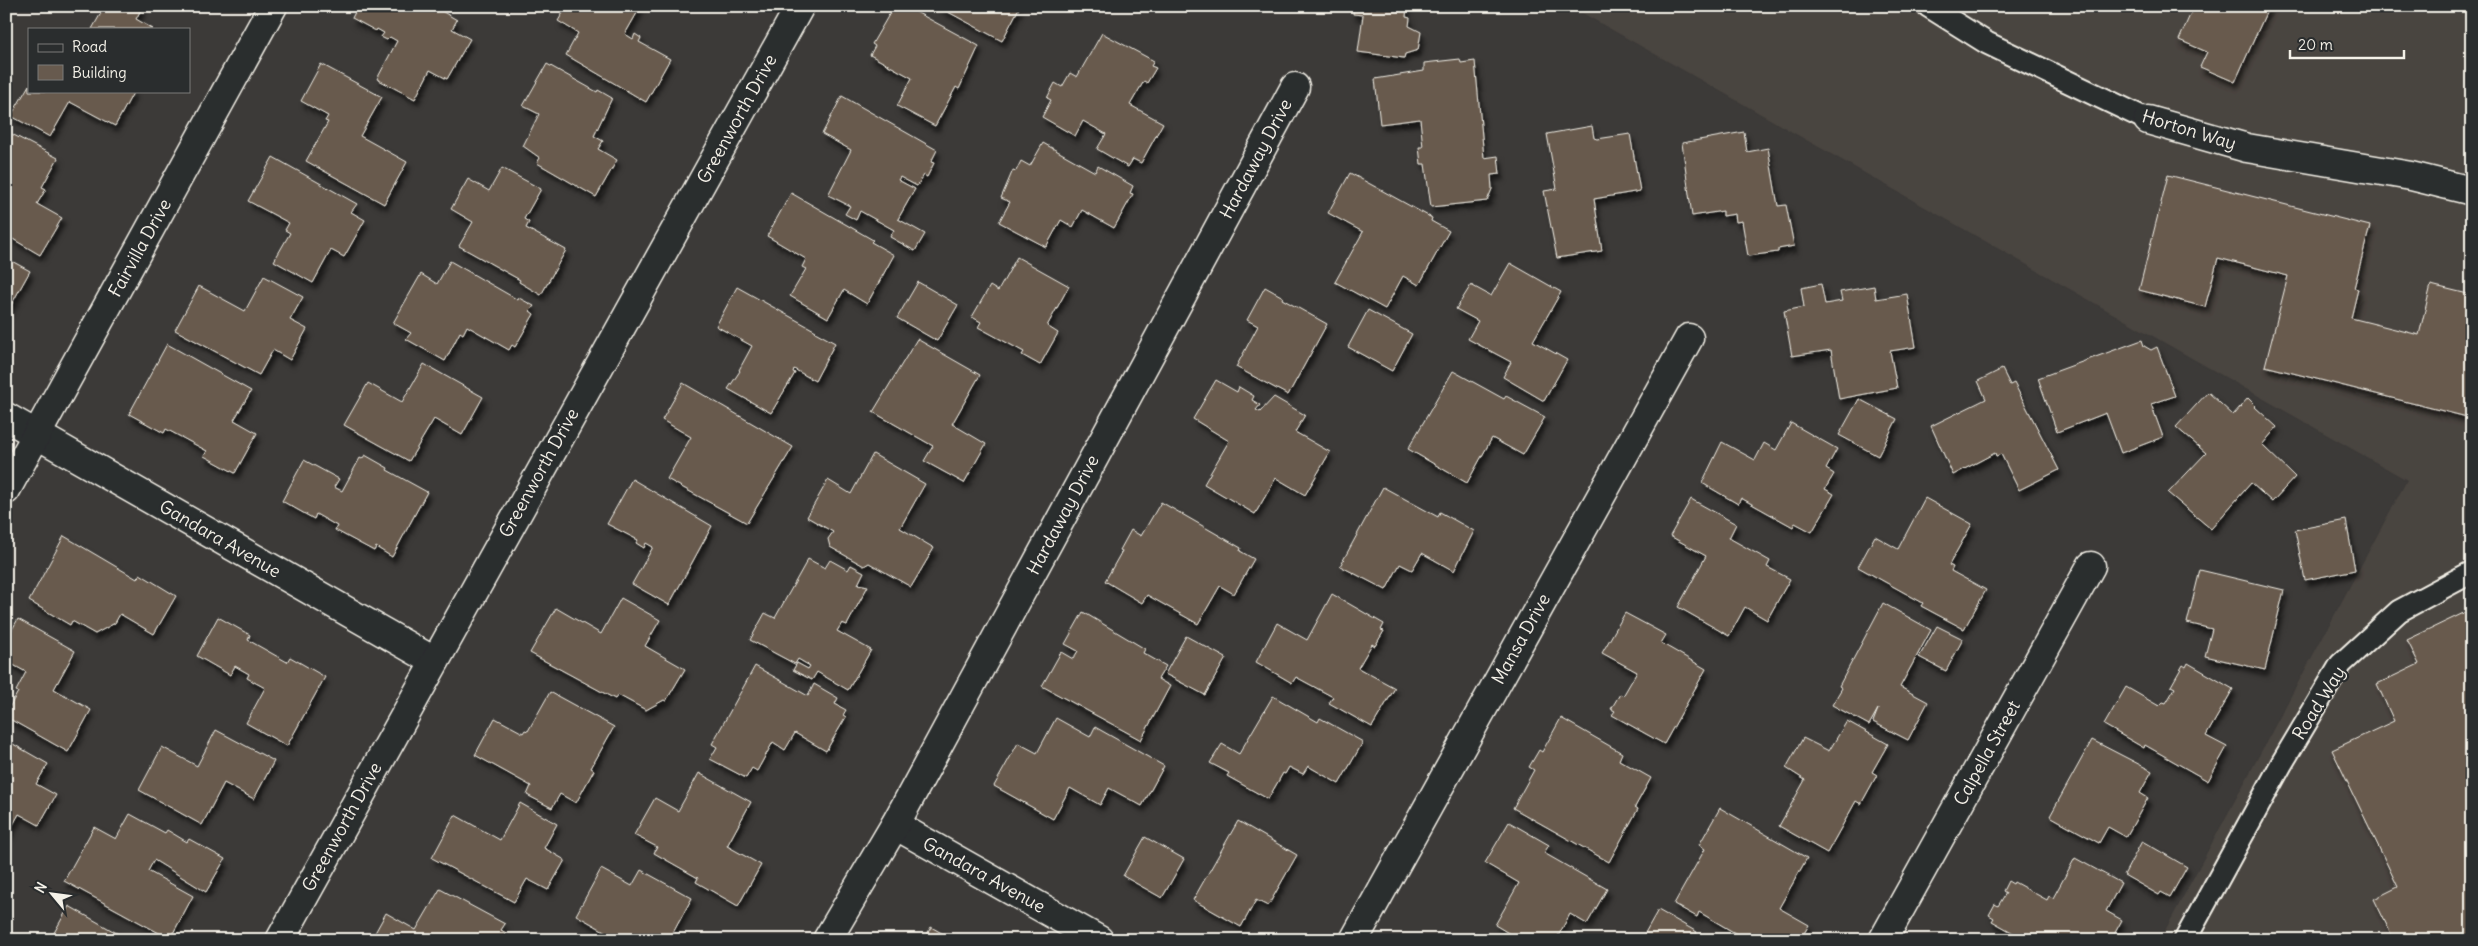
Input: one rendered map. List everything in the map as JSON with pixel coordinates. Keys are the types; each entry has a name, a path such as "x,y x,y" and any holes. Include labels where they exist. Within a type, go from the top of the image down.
{"street":[{"name":"Fairvilla Drive","path":"6,490 273,6"},
{"name":"Greenworth Drive","path":"280,940 800,6"},
{"name":"Hardaway Drive","path":"827,940 895,825 1295,87"},
{"name":"Horton Way","path":"2148,120 2247,148 2411,176 2472,191"},
{"name":"Mansa Drive","path":"1354,940 1689,338"},
{"name":"Gandara Avenue","path":"6,417 434,661"},
{"name":"Calpella Street","path":"1883,940 2091,566"},
{"name":"Gandara Avenue","path":"895,825 1099,940"}],"lane":[{"name":"Horton Way","path":"1928,6 1987,43 2148,120"},
{"name":"Road Way","path":"2185,940 2282,763 2341,664 2399,611 2472,572"}],"shaded area":[{"path":"1570,6 2472,6 2472,940 2160,940 2407,480"}],"building":[{"path":"105,6 143,6 136,19 151,28 93,28"},
{"path":"358,6 433,6 457,20 452,29 470,39 447,79 430,70 415,99 377,79 397,41 390,37 387,40 381,37 384,33 377,29 376,31 352,18"},
{"path":"567,6 641,6 625,34 633,39 635,34 641,38 639,42 670,59 646,102 566,55 578,33 558,21"},
{"path":"894,6 905,6 979,46 959,89 956,87 935,126 897,106 912,78 870,55 875,46 872,44"},
{"path":"937,6 1020,6 1002,41"},
{"path":"1354,6 1407,6 1406,17 1410,18 1409,26 1421,32 1418,50 1405,54 1404,58 1358,52 1363,15 1353,14"},
{"path":"2194,6 2269,6 2235,82 2200,67 2207,52 2179,40"},
{"path":"1102,33 1154,61 1151,66 1156,68 1147,83 1144,81 1130,105 1163,123 1141,163 1133,159 1128,167 1097,149 1106,134 1083,121 1075,136 1042,117 1051,100 1047,98 1055,83 1062,87 1070,73 1077,77"},
{"path":"1460,59 1461,63 1475,61 1484,158 1498,156 1500,174 1491,175 1492,189 1487,201 1431,207 1425,164 1421,164 1419,147 1423,147 1420,119 1380,124 1375,79 1424,71 1424,63"},
{"path":"321,64 382,97 360,136 407,162 384,204 306,161 328,122 325,121 328,116 301,101"},
{"path":"547,64 597,92 598,90 612,98 594,136 603,141 598,149 617,160 596,197 537,163 540,158 523,146 539,114 523,106"},
{"path":"28,87 28,92 133,92 115,126 70,102 50,137 11,116"},
{"path":"842,96 937,150 931,162 934,163 927,177 924,175 917,186 900,177 898,180 915,189 898,219 925,234 915,251 890,237 894,230 860,211 856,220 845,214 850,206 828,195 851,150 822,134"},
{"path":"1592,126 1594,138 1597,139 1630,134 1640,191 1594,199 1602,251 1557,258 1544,191 1557,189 1547,134"},
{"path":"6,131 58,158 42,187 46,189 37,204 62,218 40,255 6,235"},
{"path":"1744,132 1747,152 1768,148 1778,206 1786,205 1794,246 1778,249 1778,252 1748,256 1742,221 1736,222 1735,214 1723,216 1723,211 1692,216 1682,143"},
{"path":"1043,143 1095,172 1098,166 1133,186 1130,193 1133,194 1114,228 1082,210 1073,227 1061,220 1046,247 999,222 1010,202 1001,198 1013,170 1016,171 1021,161 1030,166"},
{"path":"273,157 357,204 351,212 365,220 344,257 331,250 313,283 274,261 290,233 285,230 289,223 248,201"},
{"path":"502,168 541,189 524,219 529,222 526,228 566,250 541,295 519,282 520,280 459,246 473,222 451,209 468,179 489,191"},
{"path":"1350,173 1432,218 1431,221 1449,231 1419,285 1403,276 1385,309 1335,282 1363,232 1328,213"},
{"path":"2168,175 2370,226 2354,288 2358,289 2351,318 2419,335 2431,285 2472,295 2472,400 2467,417 2265,366 2288,276 2218,258 2205,307 2139,290"},
{"path":"791,193 873,240 871,242 894,255 867,304 844,290 828,318 790,296 806,269 802,267 806,259 767,236"},
{"path":"1017,257 1069,286 1047,326 1058,333 1040,365 1022,355 1024,352 978,327 981,322 972,317 990,286 998,291"},
{"path":"6,258 30,271 6,314"},
{"path":"450,261 518,300 519,298 534,306 530,311 534,314 515,347 512,345 509,350 467,326 463,334 460,332 445,361 406,339 411,333 393,323 421,274 437,284"},
{"path":"1510,263 1561,292 1533,341 1567,360 1544,401 1503,377 1511,362 1468,339 1478,321 1456,309 1471,285 1491,296"},
{"path":"264,276 303,297 290,320 307,329 290,360 273,350 259,375 175,330 199,286 245,311"},
{"path":"918,282 958,305 937,341 897,318"},
{"path":"1821,284 1825,304 1842,301 1840,292 1874,286 1876,299 1907,294 1916,347 1890,351 1897,388 1839,399 1831,350 1792,356 1784,311 1804,307 1801,288"},
{"path":"737,287 835,343 815,381 794,369 793,372 795,373 771,413 728,389 740,371 752,346 716,326"},
{"path":"1265,287 1283,297 1282,299 1327,324 1288,395 1236,367 1258,326 1247,320"},
{"path":"1368,310 1412,334 1392,371 1348,347"},
{"path":"917,339 980,375 952,424 986,444 964,483 924,461 933,446 873,412"},
{"path":"2142,340 2144,346 2151,350 2157,347 2175,396 2151,404 2163,437 2121,453 2106,413 2057,432 2038,378"},
{"path":"167,344 251,391 234,420 257,433 235,473 204,456 207,451 166,429 164,433 129,414"},
{"path":"424,364 483,397 462,435 434,419 409,461 344,425 368,383 402,402"},
{"path":"2002,369 2010,385 2014,383 2059,470 2019,490 2001,454 1996,456 1995,453 1953,475 1931,426 1986,399 1978,381"},
{"path":"1453,371 1504,399 1506,396 1545,417 1523,455 1492,438 1467,483 1408,449"},
{"path":"1216,380 1237,392 1239,387 1254,396 1252,400 1260,405 1256,410 1260,412 1274,397 1305,415 1295,432 1330,452 1305,495 1276,478 1255,514 1204,484 1229,441 1193,419"},
{"path":"683,383 793,447 747,523 667,479 691,437 662,420"},
{"path":"2208,392 2233,415 2248,398 2277,427 2262,445 2295,477 2272,502 2251,483 2211,529 2168,493 2206,453 2176,427"},
{"path":"1859,399 1897,419 1878,456 1839,435"},
{"path":"1791,423 1837,449 1826,469 1834,474 1825,489 1834,494 1812,532 1795,523 1793,527 1741,498 1738,504 1702,483 1722,442 1755,460 1764,443 1776,450"},
{"path":"873,454 925,484 900,528 934,548 911,587 869,563 864,566 830,547 828,539 833,532 807,517 828,480 851,494"},
{"path":"365,455 388,468 387,470 427,492 392,557 376,547 374,551 335,530 337,526 316,514 314,519 282,501 304,460 339,479 334,487 342,491 360,458 362,459"},
{"path":"632,479 712,526 669,605 632,584 653,547 646,543 644,548 636,543 638,540 607,524"},
{"path":"1383,487 1438,517 1440,512 1474,531 1454,571 1422,553 1412,570 1400,564 1386,590 1340,566"},
{"path":"1925,498 1972,524 1949,565 1953,567 1951,571 1986,590 1964,629 1921,606 1923,603 1858,567 1875,536 1898,549"},
{"path":"1691,499 1736,524 1729,538 1770,561 1767,567 1790,579 1767,620 1745,607 1729,636 1678,607 1706,556 1670,536"},
{"path":"1161,502 1241,548 1240,551 1254,559 1234,594 1220,586 1198,624 1147,595 1142,603 1105,581 1122,551 1120,550 1131,530 1141,536"},
{"path":"2346,520 2355,570 2305,580 2295,530"},
{"path":"64,536 137,579 140,574 176,596 154,634 120,614 115,623 95,634 72,621 70,625 29,601"},
{"path":"808,559 825,568 830,560 848,570 851,565 864,572 858,584 868,586 847,625 842,623 837,631 871,650 848,690 817,672 812,680 793,670 797,663 808,669 810,666 798,659 795,664 750,640 765,613 775,618"},
{"path":"2200,570 2284,590 2265,670 2205,656 2212,629 2187,623"},
{"path":"1332,594 1384,624 1381,630 1384,631 1375,646 1372,644 1358,668 1395,688 1372,727 1329,703 1333,697 1296,677 1292,683 1256,662 1277,623 1307,640"},
{"path":"621,598 660,620 645,646 685,669 666,701 664,700 646,710 618,695 615,699 530,653 556,608 601,634"},
{"path":"1883,603 1931,630 1900,687 1928,702 1908,740 1873,722 1878,709 1869,725 1832,705 1842,688 1839,686"},
{"path":"2472,609 2472,940 2394,940 2374,899 2398,887 2332,750 2394,721 2377,684 2419,664 2407,640"},
{"path":"1083,612 1145,649 1143,653 1166,666 1158,679 1170,686 1141,740 1042,686 1061,652 1073,659 1078,651 1065,644"},
{"path":"1625,613 1666,635 1661,643 1706,669 1664,744 1612,715 1615,711 1611,709 1620,694 1623,696 1637,672 1602,653"},
{"path":"218,617 250,635 248,640 287,662 290,657 325,677 287,746 246,723 265,688 247,678 249,674 235,666 230,675 197,656"},
{"path":"18,619 75,651 54,689 91,710 68,752 6,717 6,713 18,692 16,691 26,672 6,661 6,640"},
{"path":"1937,626 1963,639 1946,671 1919,657"},
{"path":"1186,636 1226,658 1205,695 1165,674"},
{"path":"2188,663 2233,689 2206,736 2227,747 2208,781 2145,745 2144,748 2104,725 2126,687 2159,706 2163,702 2166,703 2175,688 2171,686 2183,665 2186,667"},
{"path":"755,666 808,696 814,684 838,698 835,704 846,710 843,715 846,717 826,751 795,733 785,750 773,742 757,771 752,768 746,778 710,759 717,747 712,744"},
{"path":"550,692 614,727 591,768 594,770 576,803 560,794 552,808 527,795 531,786 475,755 495,718 523,733 525,730 528,731"},
{"path":"1273,696 1318,722 1320,718 1363,742 1339,784 1308,766 1303,774 1289,767 1285,774 1283,773 1268,799 1227,776 1229,773 1210,763 1222,744 1239,754"},
{"path":"1056,718 1090,737 1095,727 1164,766 1142,806 1109,788 1100,805 1070,788 1053,819 994,786 1018,743 1037,753"},
{"path":"1561,718 1622,753 1619,760 1651,778 1635,807 1638,809 1609,862 1513,808 1534,770 1529,767 1539,750 1542,752"},
{"path":"1847,721 1888,744 1872,772 1877,775 1861,804 1856,801 1827,853 1779,826 1805,780 1786,768 1803,738 1829,751"},
{"path":"216,730 274,761 254,799 224,783 202,825 139,790 162,747 197,766"},
{"path":"6,740 48,764 36,784 56,795 39,825 19,814 6,837"},
{"path":"2092,740 2152,771 2140,793 2148,798 2126,837 2108,827 2099,843 2050,816"},
{"path":"699,773 751,802 727,846 761,865 738,906 696,882 698,878 654,853 657,847 634,835 655,798 678,811"},
{"path":"520,803 557,824 544,848 565,860 548,890 527,879 514,902 432,858 455,815 500,840"},
{"path":"1720,808 1807,858 1779,908 1809,925 1800,940 1747,940 1699,912 1697,917 1674,904 1705,849 1699,845"},
{"path":"130,814 165,833 167,830 187,842 189,839 225,859 206,892 154,860 148,871 193,896 170,939 64,881 94,827 116,839"},
{"path":"1238,821 1297,855 1268,906 1256,900 1241,927 1193,900"},
{"path":"1509,822 1549,845 1544,853 1607,889 1587,924 1570,914 1556,940 1520,940 1495,925 1519,883 1485,863"},
{"path":"1145,837 1184,859 1162,898 1123,876"},
{"path":"2142,841 2187,867 2170,897 2161,892 2159,895 2124,875"},
{"path":"2075,858 2121,883 2106,911 2122,920 2111,940 2026,940 1992,921 1994,918 1989,915 1995,904 1998,906 2006,893 2003,891 2008,881 2013,884 2014,882 2047,900 2049,896 2053,898"},
{"path":"601,869 632,886 641,870 692,898 669,940 602,940 606,932 576,915"},
{"path":"440,889 505,924 501,930 506,933 503,940 497,937 496,940 371,940 386,913 416,930"},
{"path":"69,906 129,940 50,940"},
{"path":"1658,910 1697,932 1696,934 1707,940 1641,940"},
{"path":"931,927 954,940 924,940"}]}
